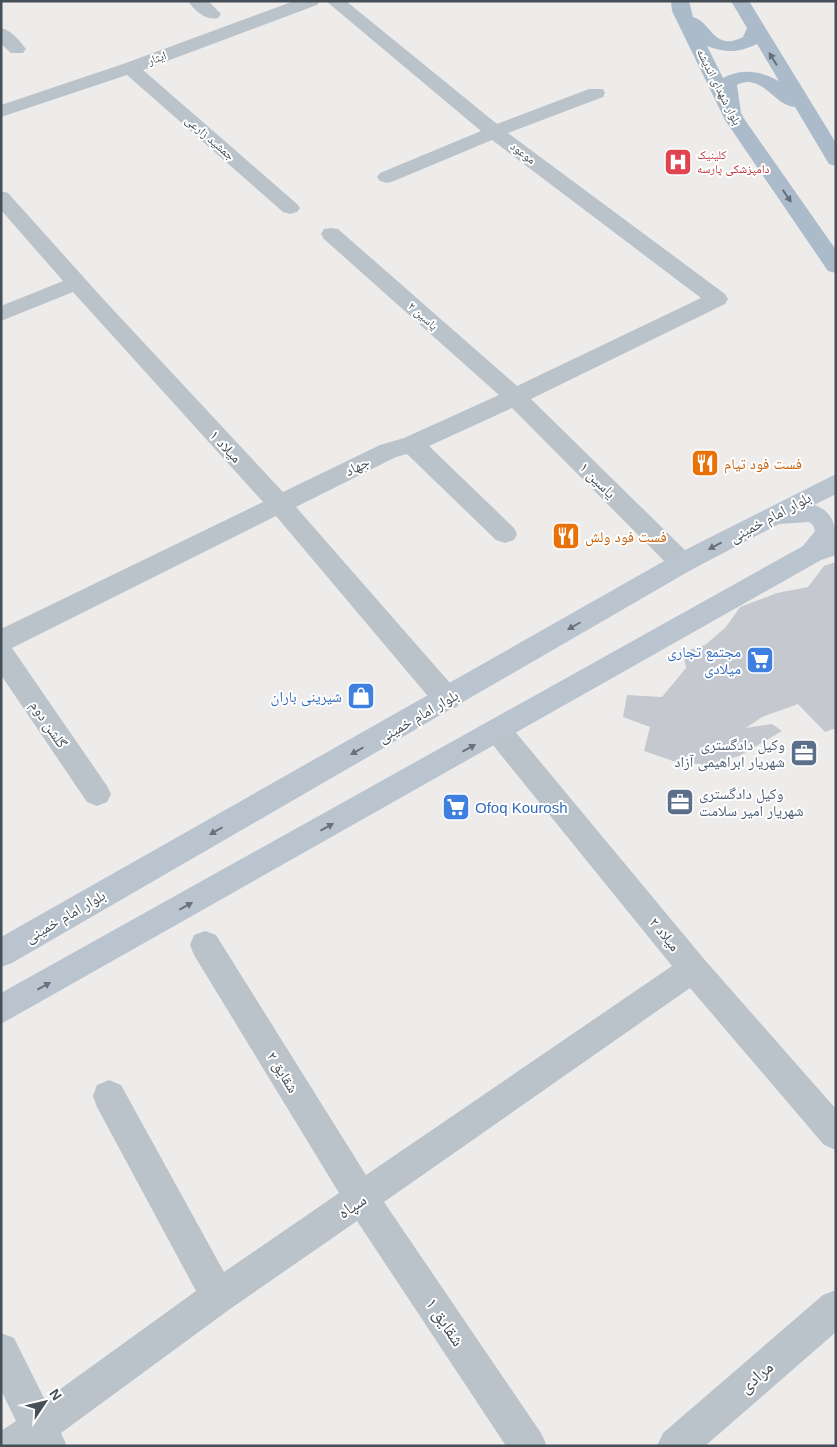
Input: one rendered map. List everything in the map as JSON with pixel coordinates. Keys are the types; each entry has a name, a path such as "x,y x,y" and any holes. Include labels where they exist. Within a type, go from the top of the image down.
{"main road":[{"path":"740,1 755,30 836,160"},
{"path":"681,6 706,38 717,44 739,46 751,40 755,30"},
{"name":"بلوار شهدای اندیشه","path":"681,6 735,120 836,266"},
{"path":"735,120 727,83 734,78 749,76 766,80 778,87 810,119"}],"street":[{"path":"197,1 212,14"},
{"name":"ایثار","path":"1,110 130,68 311,1"},
{"name":"موعود","path":"335,1 494,132 717,298"},
{"path":"1,32 17,49"},
{"name":"جمشید زارعی","path":"130,68 290,208"},
{"path":"387,177 494,132 596,93"},
{"name":"میلاد ۱","path":"1,197 279,503 447,699"},
{"name":"یاسین ۲","path":"331,234 515,397"},
{"path":"1,314 78,283"},
{"name":"جهاد","path":"1,641 279,503 388,451 412,444 515,397 717,298"},
{"name":"یاسین ۱","path":"515,397 682,564"},
{"path":"412,444 505,534"},
{"name":"بلوار امام خمینی","path":"1,953 682,564 770,516 836,483"},
{"path":"1,1010 824,549 828,532 827,525 822,518 811,512 801,511 770,516"},
{"name":"گلشن دوم","path":"1,653 97,794"},
{"name":"میلاد ۲","path":"498,731 693,969 836,1134"},
{"name":"شقایق ۲","path":"205,945 362,1199"},
{"name":"سپاه","path":"33,1440 218,1297 693,969"},
{"path":"109,1096 218,1297"},
{"name":"شقایق ۱","path":"362,1199 528,1446"},
{"name":"مرادی","path":"676,1446 836,1308"},
{"path":"1,1351 33,1440"}],"building":[{"name":"مجتمع تجاری میلادی","path":"836,562 836,728 825,732 798,704 762,717 746,728 772,724 782,731 739,756 705,765 673,761 644,751 650,727 623,717 627,695 662,697 686,668 683,652 705,645 726,627 740,607 777,593 808,587 824,566"}],"place":[{"name":"کلینیک دامپزشکی پارسه","path":"678,162"},
{"name":"فست فود تیام","path":"705,463"},
{"name":"فست فود ولش","path":"566,536"},
{"name":"مجتمع تجاری میلادی","path":"760,660"},
{"name":"شیرینی باران","path":"361,696"},
{"name":"وکیل دادگستری شهریار ابراهیمی آزاد","path":"804,753"},
{"name":"وکیل دادگستری شهریار امیر سلامت","path":"680,802"},
{"name":"Ofoq Kourosh","path":"456,807"}]}
